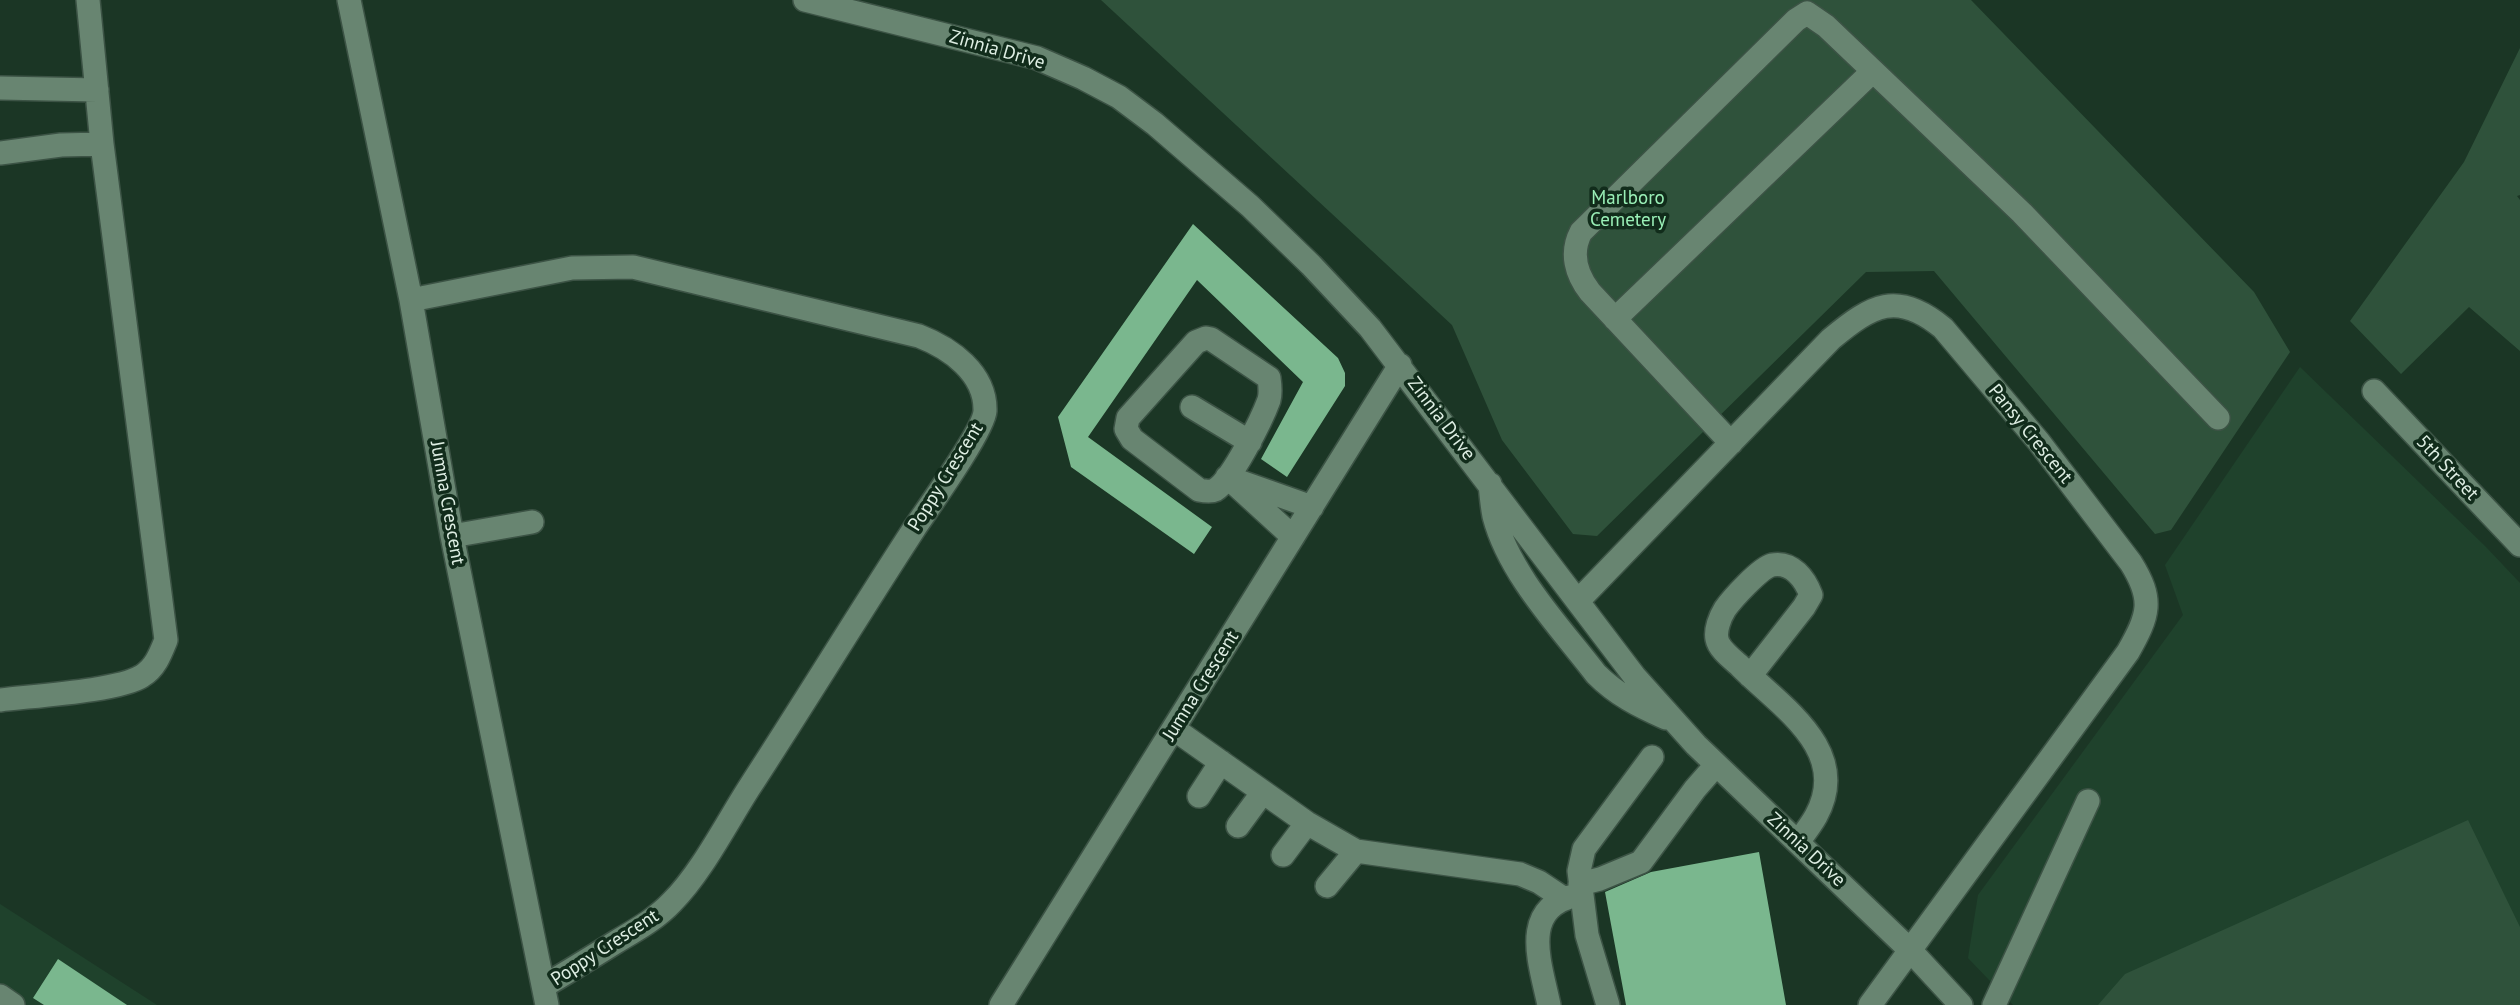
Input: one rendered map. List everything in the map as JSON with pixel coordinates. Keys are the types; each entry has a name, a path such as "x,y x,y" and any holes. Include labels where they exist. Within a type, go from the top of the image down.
{"street":[{"path":"0,700 122,684 141,677 156,664 166,640 102,144 88,0"},
{"name":"Jumna Crescent","path":"349,0 411,300 452,536 546,996"},
{"name":"Zinnia Drive","path":"812,1 1037,58 1083,78 1119,97 1155,124 1250,206 1345,300 1400,365 1635,677 1675,723 1910,950 1961,1005"},
{"path":"1731,443 1582,281 1575,255 1576,242 1581,232 1796,20 1807,13 1873,71 2022,213 2218,418"},
{"path":"1615,318 1873,71"},
{"path":"0,88 97,90"},
{"path":"0,153 61,145 102,144"},
{"name":"Poppy Crescent","path":"411,300 572,268 634,267 919,336 940,344 966,366 975,379 984,402 985,413 982,421 962,456 836,648 689,882 656,918 546,996"},
{"name":"Pansy Crescent","path":"1578,601 1831,339 1856,318 1883,306 1909,308 1930,317 1961,349 2039,442 2131,563 2143,585 2148,607 2146,618 2128,652 1870,1005"},
{"path":"1206,338 1269,378 1270,398 1250,442 1215,490 1199,490 1132,439 1126,429 1128,418 1196,342 1206,338"},
{"name":"Jumna Crescent","path":"1001,1005 1400,365"},
{"name":"5th Street","path":"2374,391 2520,545"},
{"path":"1192,407 1250,442"},
{"path":"1227,477 1312,508"},
{"path":"1227,477 1293,537"},
{"path":"1490,484 1494,515 1510,556 1596,674 1625,698 1675,723"},
{"path":"452,536 532,522"},
{"path":"1750,677 1811,595 1798,572 1783,566 1771,565 1759,572 1725,609 1716,636 1718,644 1750,677 1808,730 1821,755 1826,773 1825,792 1817,815 1798,842"},
{"path":"1174,729 1307,823 1356,851 1520,874 1574,892"},
{"path":"1608,1005 1574,892 1584,849 1652,757"},
{"path":"1199,796 1222,762"},
{"path":"1549,1005 1537,931 1542,917 1574,892 1641,862 1716,765"},
{"path":"1238,826 1263,792"},
{"path":"1994,1005 2088,801"},
{"path":"1283,855 1307,823"},
{"path":"1327,886 1356,851"},
{"path":"0,996 13,1005"}],"shaded area":[{"path":"2300,367 2520,583 2520,1005 2013,1005 1968,958 1978,895 2183,615 2165,565"},
{"path":"0,904 157,1005 0,1005"}],"green space":[{"name":"Marlboro Cemetery","path":"1101,0 1971,0 2254,292 2290,352 2171,530 2155,534 1934,271 1866,272 1597,536 1573,534 1502,440 1452,325"},
{"path":"2520,48 2520,195 2517,196 2520,200 2520,351 2469,307 2401,374 2350,321 2464,162"},
{"path":"2468,820 2520,927 2520,1005 2098,1005 2125,974"}],"building":[{"path":"1193,224 1338,358 1345,373 1345,386 1287,477 1261,459 1303,382 1197,280 1088,437 1212,527 1194,554 1071,467 1058,417"},
{"path":"1759,852 1786,1005 1626,1005 1605,892 1651,872"},
{"path":"58,959 127,1005 44,1005 33,998"}]}
